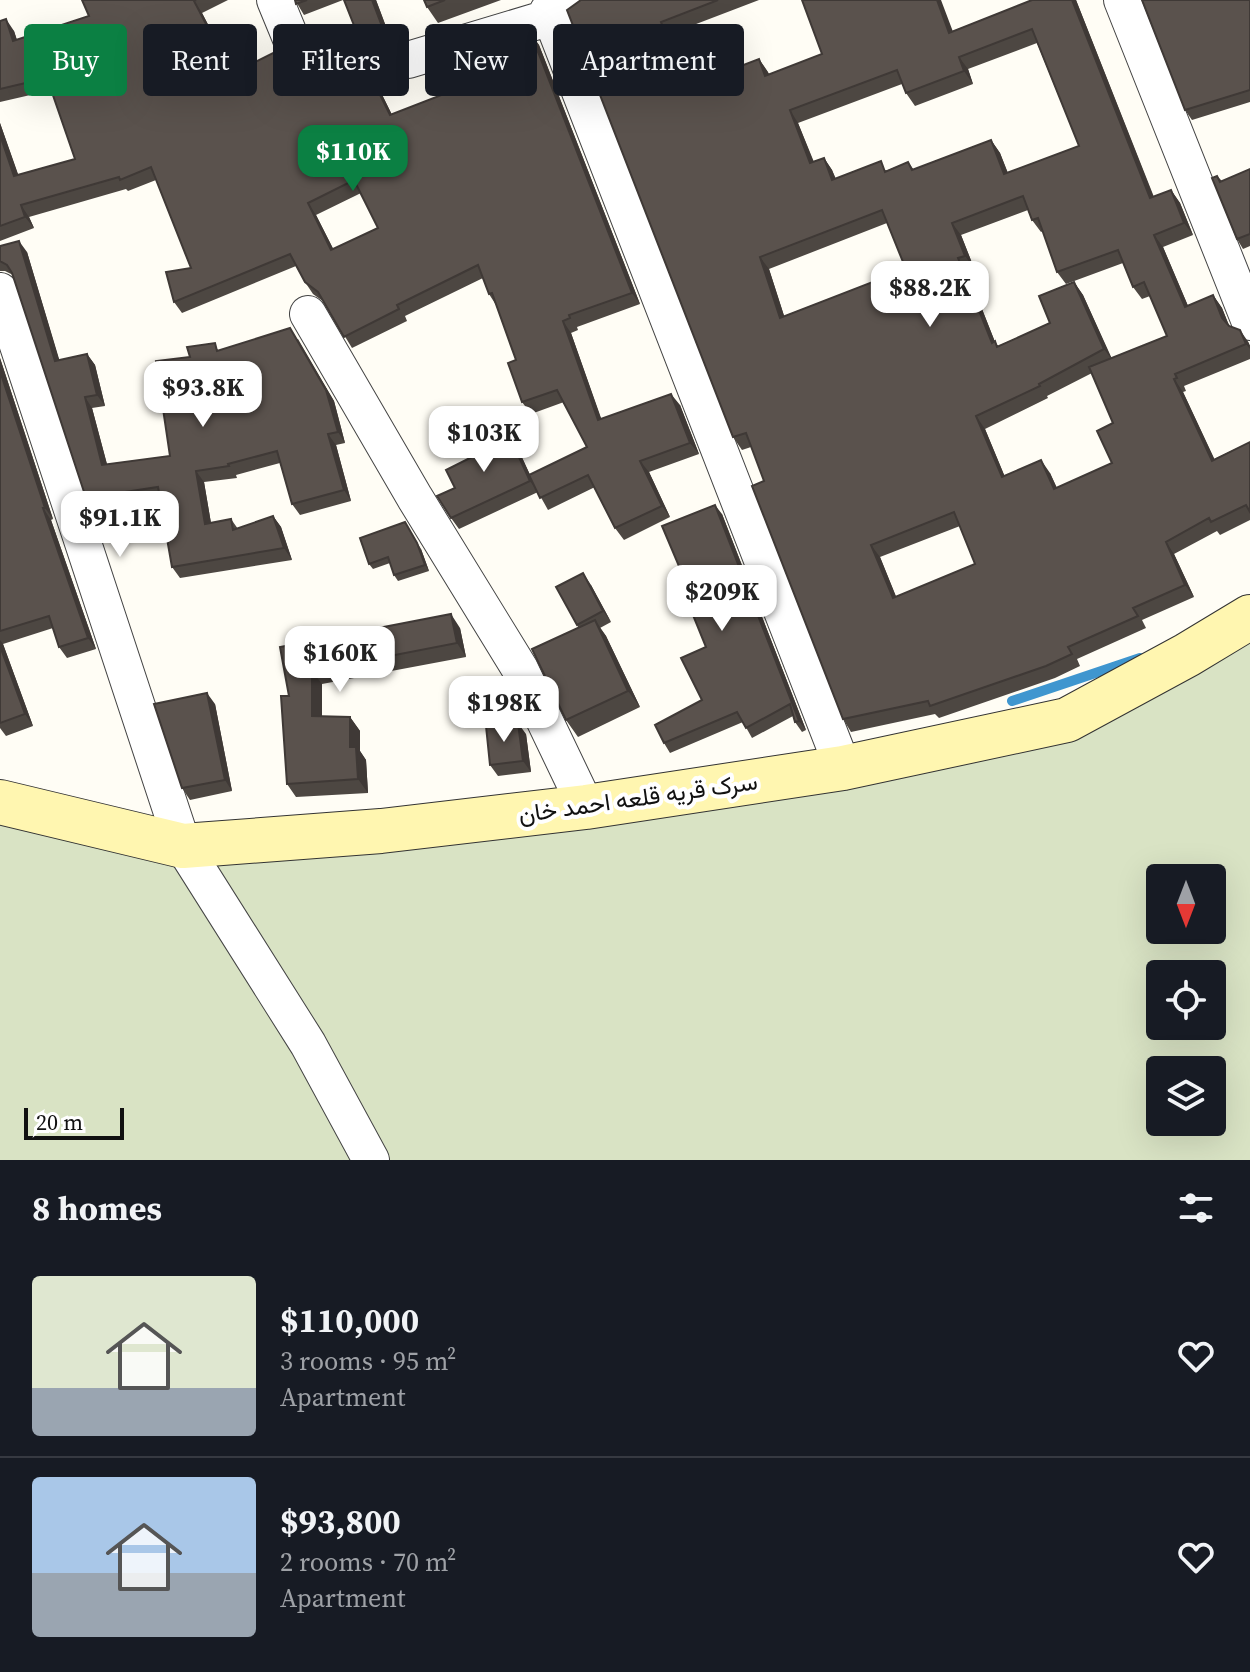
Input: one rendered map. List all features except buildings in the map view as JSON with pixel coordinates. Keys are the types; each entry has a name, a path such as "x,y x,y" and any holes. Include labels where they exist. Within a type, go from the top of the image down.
{"street":[{"path":"275,0 285,24"},
{"path":"1122,0 1250,322"},
{"path":"409,60 562,9 843,768"},
{"path":"0,291 183,846 308,1044 371,1160"},
{"path":"308,314 415,498 520,669 586,807"},
{"name":"سرک قریه قلعه احمد خان","path":"0,802 183,846 381,831 586,807 843,768 1067,720 1250,617"}],"green space":[{"path":"1250,617 1250,1160 0,1160 0,802 183,846 1067,720"}],"waterway":[{"path":"1012,701 1140,658"}]}
